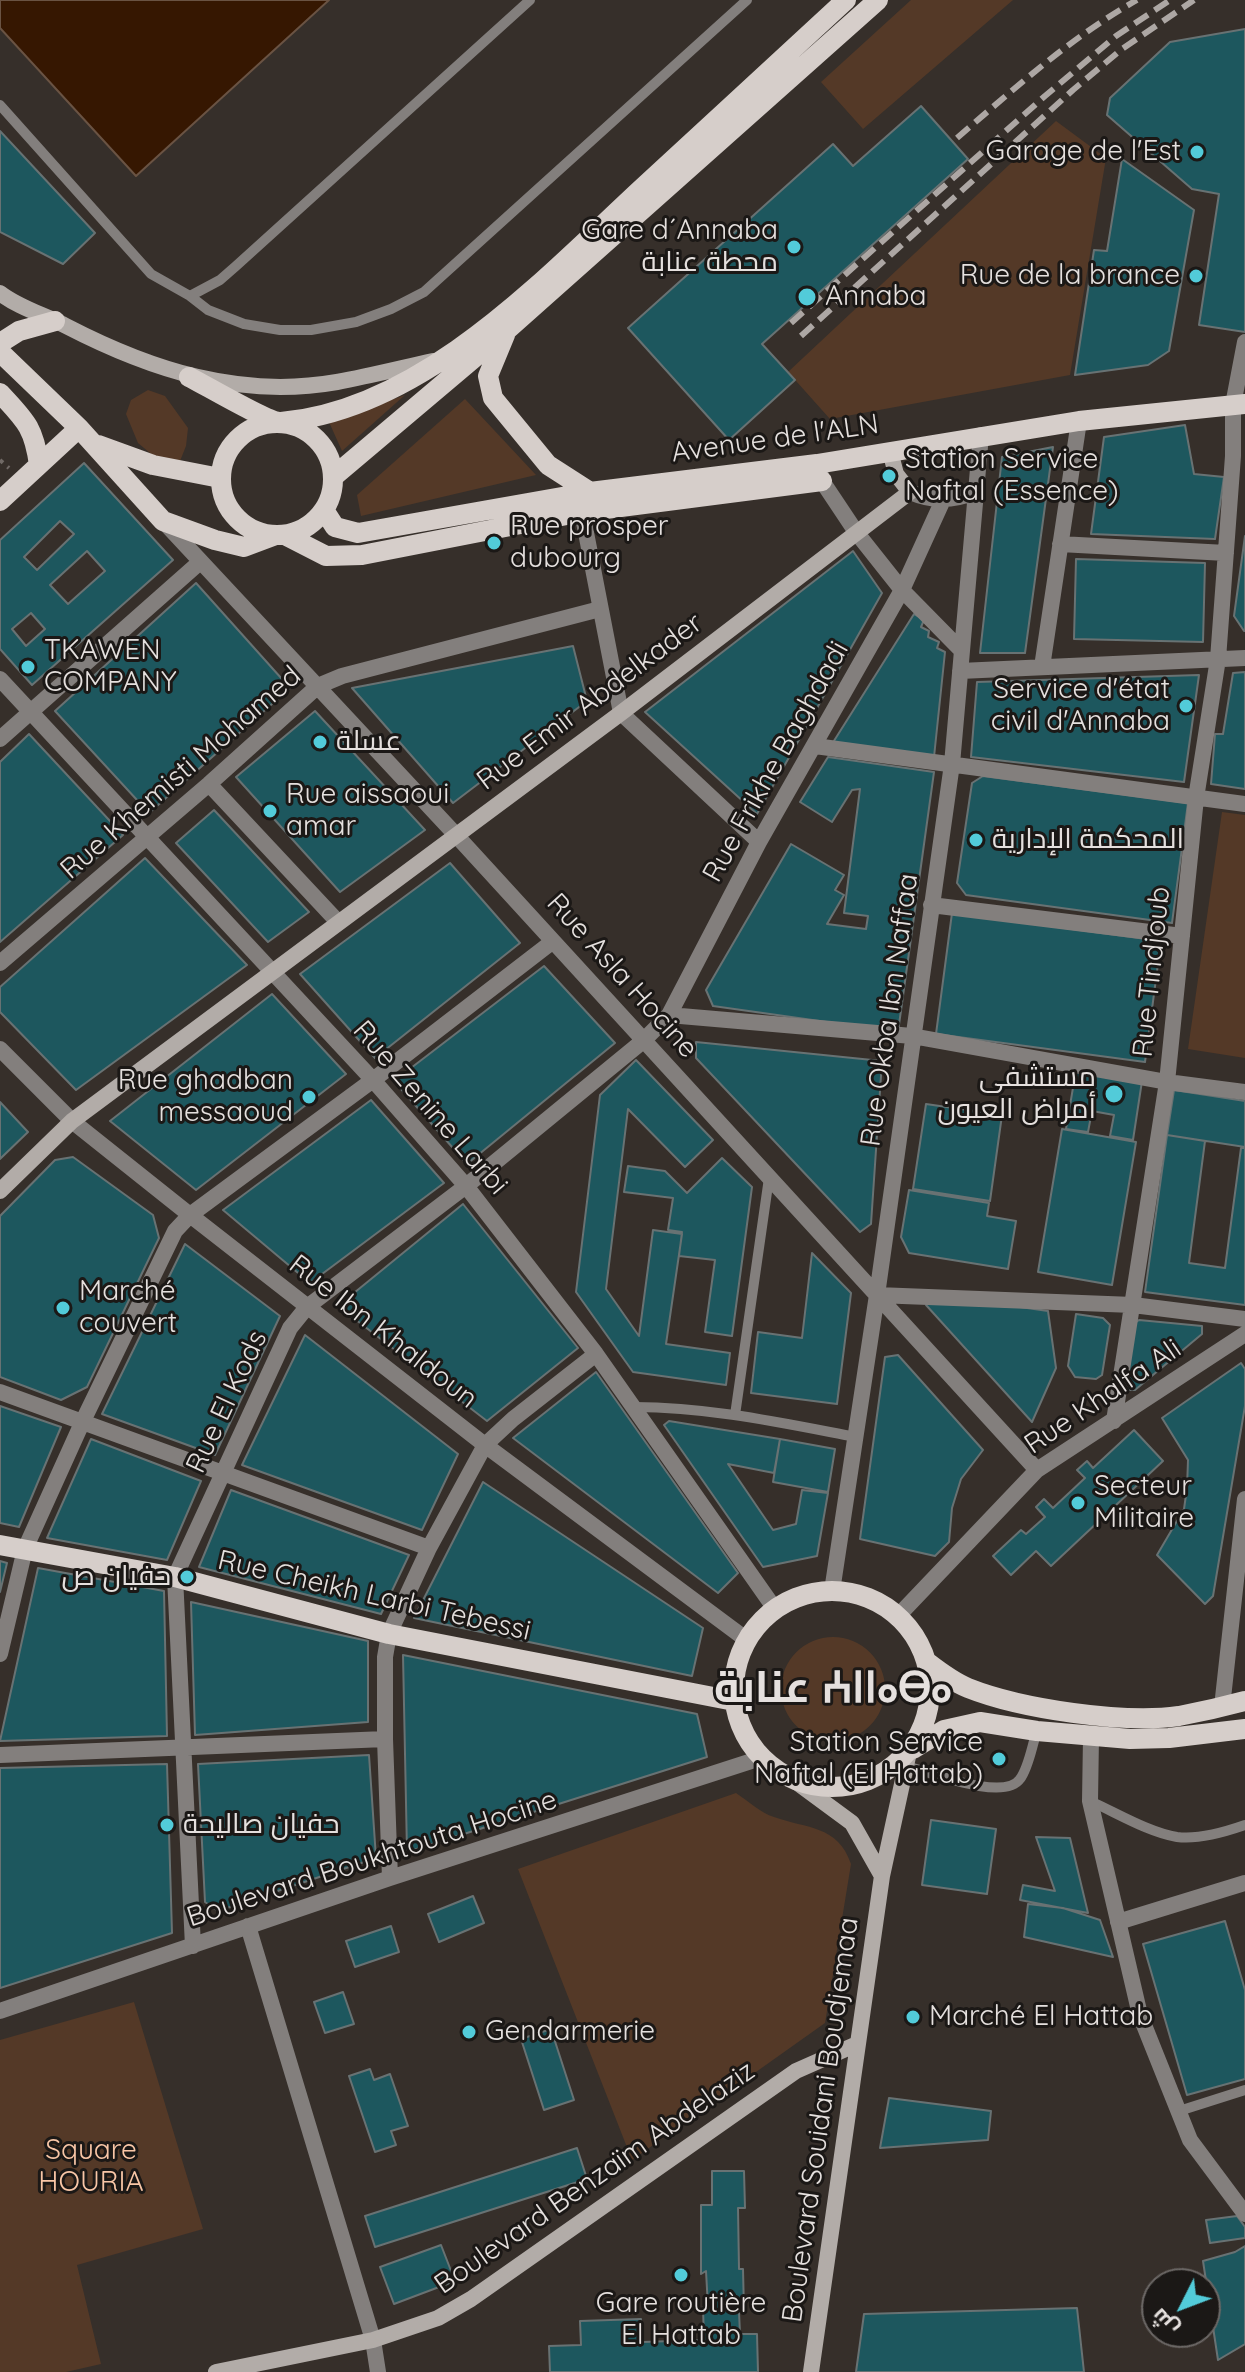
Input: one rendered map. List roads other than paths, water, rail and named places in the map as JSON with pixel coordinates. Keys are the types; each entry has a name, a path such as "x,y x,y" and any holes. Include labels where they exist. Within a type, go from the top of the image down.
{"main road":[{"path":"281,535 259,532 243,524 223,496 220,478 223,461 238,439 260,425 339,410 397,386 446,359 536,287 846,0"},
{"path":"333,477 507,330 878,0"},
{"path":"0,343 19,331 55,321"},
{"path":"507,330 488,376 493,398 548,465 590,492"},
{"name":"Rue Asla Hocine","path":"0,352 95,444 163,521 244,547 326,556"},
{"path":"189,377 277,423 294,425 310,433 322,445 330,460 332,489 324,510 314,522 300,530 244,547"},
{"path":"0,393 31,427 39,465"},
{"name":"Avenue de l'ALN","path":"281,535 326,556 362,555 582,512 820,472 890,451 981,435 1079,421 1239,405"},
{"path":"0,501 79,428"},
{"path":"95,444 153,465 220,478"},
{"name":"Avenue de l'ALN","path":"324,510 335,527 358,533 590,492 820,472"},
{"name":"Rue Cheikh Larbi Tebessi","path":"0,1545 175,1577 389,1634 734,1701"},
{"path":"908,1759 925,1724 931,1694 927,1662 916,1637 898,1616 878,1602 856,1594 832,1591 802,1595 775,1609 759,1623 738,1659 734,1701 739,1722 761,1758 795,1781 826,1788 857,1785 908,1759 944,1730 980,1722 1091,1737 1169,1738 1241,1728"},
{"path":"927,1662 967,1688 1053,1709 1161,1717 1245,1702"}],"street":[{"path":"0,293 101,345 189,377 264,387 308,385 446,359"},
{"name":"Rue Tindjoub","path":"1114,1421 1167,1082 1196,798 1218,659 1226,553 1239,460 1239,405 1245,342"},
{"path":"1042,667 1079,421"},
{"name":"Rue Okba Ibn Naffaa","path":"832,1591 952,764 981,435"},
{"path":"890,451 896,474 910,492 943,500 957,499 975,492"},
{"path":"820,472 856,532 902,590 962,651"},
{"name":"Rue Emir Abdelkader","path":"0,1191 72,1121 621,713 910,492"},
{"name":"Rue Frikhe Baghdadi","path":"643,1041 669,1015 759,842 902,590 943,500"},
{"path":"582,512 621,713 759,842"},
{"name":"Rue Asla Hocine","path":"163,521 455,834 1037,1470"},
{"path":"1060,544 1226,553"},
{"path":"0,739 200,562"},
{"name":"Rue Khemisti Mohamed","path":"0,963 318,686 342,676 600,609"},
{"path":"960,671 1245,658"},
{"name":"Rue Zenine Larbi","path":"0,679 373,1080 466,1186 596,1354 775,1609"},
{"path":"815,746 1245,804"},
{"path":"209,784 338,922"},
{"path":"931,905 1182,936"},
{"path":"0,1654 25,1549 175,1231 190,1215 373,1080 552,942"},
{"path":"669,1015 912,1036 1167,1082 1245,1092"},
{"name":"Rue El Kods","path":"193,1946 175,1577 290,1328 307,1307 466,1186 643,1041"},
{"name":"Rue Ibn Khaldoun","path":"0,1049 72,1121 190,1215 485,1445 747,1640"},
{"path":"877,1295 1133,1305 1245,1319"},
{"name":"Rue Khalfa Ali","path":"898,1616 1037,1470 1245,1334"},
{"path":"390,1878 385,1739 385,1657 389,1634 429,1548 485,1445 596,1354"},
{"path":"0,1392 221,1475 429,1548"},
{"path":"1222,1707 1245,1499"},
{"path":"1091,1737 1090,1801 1140,2015 1190,2140 1245,2214"},
{"path":"0,1755 385,1739"},
{"name":"Boulevard Boukhtouta Hocine","path":"0,2011 390,1878 761,1758"},
{"name":"Boulevard Souidani Boudjemaa","path":"811,2372 882,1876 908,1759"},
{"path":"795,1781 852,1823 882,1876"},
{"path":"1118,1922 1245,1883"},
{"path":"248,1926 373,2340 378,2372"},
{"name":"Boulevard Benzaïm Abdelaziz","path":"216,2372 373,2340 438,2318 471,2299 796,2071 857,2044"}],"lane":[{"path":"190,296 220,280 530,0"},
{"path":"0,105 151,274 208,310 244,324 280,330 311,330 356,322 424,292 747,0"},
{"path":"735,1415 769,1178"},
{"path":"634,1407 735,1415 856,1437"},
{"path":"908,1759 995,1790 1012,1787 1022,1778 1037,1731"},
{"path":"1090,1801 1178,1837 1218,1834 1245,1825"},
{"path":"1179,2111 1245,2090"}],"railway":[{"path":"957,138 1066,47 1137,0"},
{"path":"791,323 1045,96 1116,36 1170,0"},
{"path":"801,336 1073,90 1122,49 1194,0"}],"place":[{"name":"Garage de l'Est","path":"1197,152"},
{"name":"Gare d´Annaba محطة عنابة","path":"794,247"},
{"name":"Rue de la brance","path":"1196,276"},
{"name":"Annaba","path":"807,297"},
{"name":"Station Service Naftal (Essence)","path":"889,476"},
{"name":"Rue prosper dubourg","path":"494,543"},
{"name":"TKAWEN COMPANY","path":"28,667"},
{"name":"Service d'état civil d'Annaba","path":"1186,706"},
{"name":"عسلة","path":"320,742"},
{"name":"Rue aissaoui amar","path":"270,811"},
{"name":"المحكمة الإدارية","path":"976,840"},
{"name":"مستشفى أمراض العيون","path":"1114,1094"},
{"name":"Rue ghadban messaoud","path":"309,1097"},
{"name":"Marché couvert","path":"63,1308"},
{"name":"Secteur Militaire","path":"1078,1503"},
{"name":"حفيان ص","path":"187,1577"},
{"name":"Station Service Naftal (El Hattab)","path":"999,1759"},
{"name":"حفيان صاليحة","path":"167,1825"},
{"name":"Marché El Hattab","path":"913,2017"},
{"name":"Gendarmerie","path":"469,2032"},
{"name":"Gare routière El Hattab","path":"681,2275"}],"district":[{"name":"عنابة ⵄⵏⵏⴰⴱⴰ","path":"833,1689"}],"park label":[{"name":"Square HOURIA","path":"91,2167"}]}
